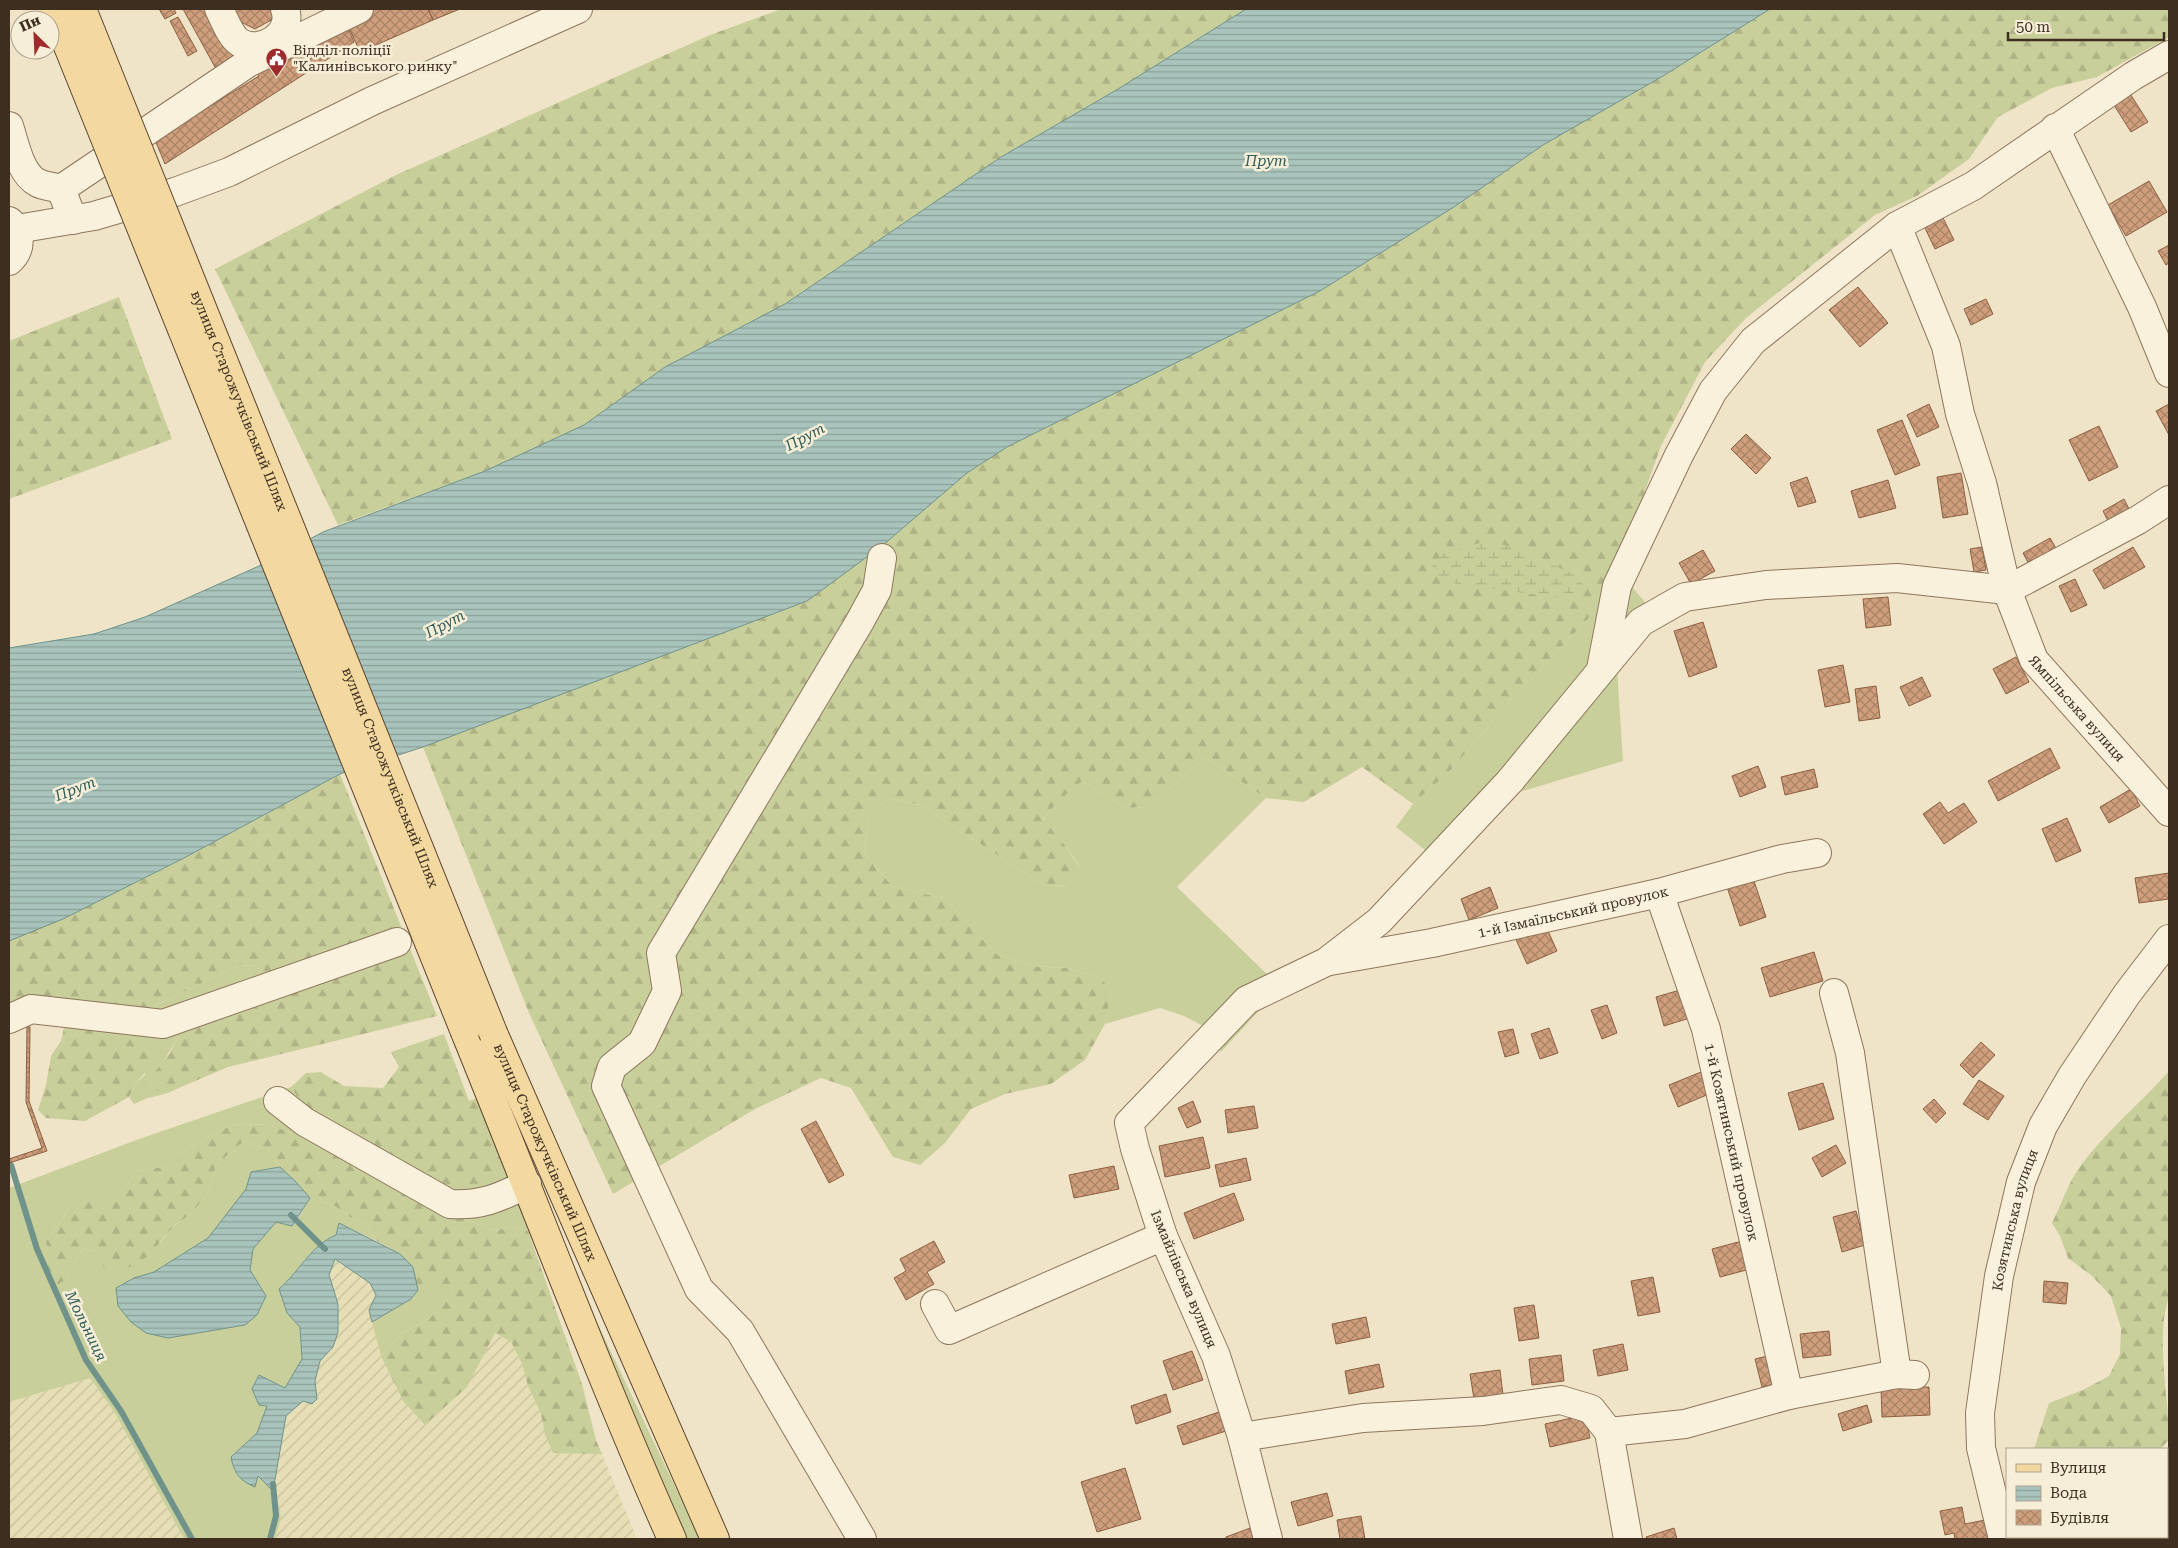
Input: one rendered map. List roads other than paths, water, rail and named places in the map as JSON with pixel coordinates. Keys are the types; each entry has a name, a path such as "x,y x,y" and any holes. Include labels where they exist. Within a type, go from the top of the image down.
{"main road":[{"name":"вулиця Старожучківський Шлях","path":"53,9 527,1184 629,1443 672,1539"},
{"name":"вулиця Старожучківський Шлях","path":"82,9 494,1035 715,1539"}],"street":[{"path":"219,9 237,41 248,47 257,47 269,42 284,31 288,23 285,9 298,29 309,32"},
{"path":"9,126 22,164 29,176 38,183 61,189 248,63 359,9"},
{"path":"9,260 16,253 19,245 13,225 73,220 175,192 229,172 372,101 530,18 578,9"},
{"path":"1600,671 1617,586 1679,455 1713,391 1753,341 1897,226 1973,186 2055,128 2133,76 2169,55"},
{"path":"2055,128 2142,307 2169,373"},
{"path":"61,189 73,220"},
{"name":"Ямпільська вулиця","path":"1897,226 1946,346 1960,414 1982,483 2008,590 2034,660 2169,812"},
{"path":"1326,962 1378,921 1510,781 1641,622 1685,597 1766,584 1897,578 2008,590 2138,520 2169,500"},
{"path":"862,1539 740,1331 700,1289 606,1086 612,1067 642,1043 668,991 662,953 868,607 877,590 882,558"},
{"name":"1-й Ізмаїльський провулок","path":"1326,962 1432,944 1659,893 1782,860 1817,853"},
{"name":"1-й Козятинський провулок","path":"1659,893 1706,1029 1789,1395"},
{"name":"Козятинська вулиця","path":"2004,1539 1981,1448 1980,1413 1999,1276 2021,1182 2043,1126 2072,1076 2127,994 2169,939"},
{"path":"9,1019 31,1009 163,1024 397,942"},
{"name":"Ізмайлівська вулиця","path":"1268,1539 1242,1437 1216,1356 1163,1236 1135,1149 1129,1123 1247,1000 1326,962"},
{"path":"1609,1432 1684,1424 1789,1395 1906,1375 1850,1053 1834,993"},
{"path":"278,1102 305,1122 450,1204 472,1205 507,1194 527,1184"},
{"path":"935,1304 949,1330 1163,1236"},
{"path":"1242,1437 1363,1418 1483,1411 1561,1400 1591,1409 1609,1432 1628,1539"}],"water":[{"name":"Прут","path":"1246,9 1770,9 1663,76 1543,145 1457,205 1320,291 1007,447 967,473 883,545 807,601 423,747 340,774 184,858 63,919 9,941 9,648 94,634 145,617 259,566 323,532 485,471 584,425 665,367 785,304 1001,157 1118,89"},
{"path":"280,1167 310,1198 292,1226 276,1222 253,1249 250,1270 266,1296 257,1315 245,1325 168,1338 146,1333 131,1322 118,1306 116,1288 134,1278 154,1272 208,1238 246,1189 251,1172"},
{"path":"339,1223 400,1254 413,1267 418,1290 411,1299 372,1322 369,1310 376,1295 370,1283 335,1259 329,1275 338,1304 338,1332 333,1347 320,1361 315,1381 317,1399 312,1404 303,1401 286,1416 273,1491 258,1476 255,1487 238,1476 231,1457 257,1433 267,1406 259,1405 252,1389 259,1375 285,1388 302,1359 300,1327 287,1313 279,1289 319,1245 336,1235"}],"waterway":[{"name":"Мольниця","path":"11,1165 37,1249 86,1360 121,1411 192,1539"},
{"path":"291,1215 325,1249"},
{"path":"270,1539 276,1516 273,1484"}],"place":[{"name":"Відділ поліції \"Калинівського ринку\"","path":"277,77"}]}
